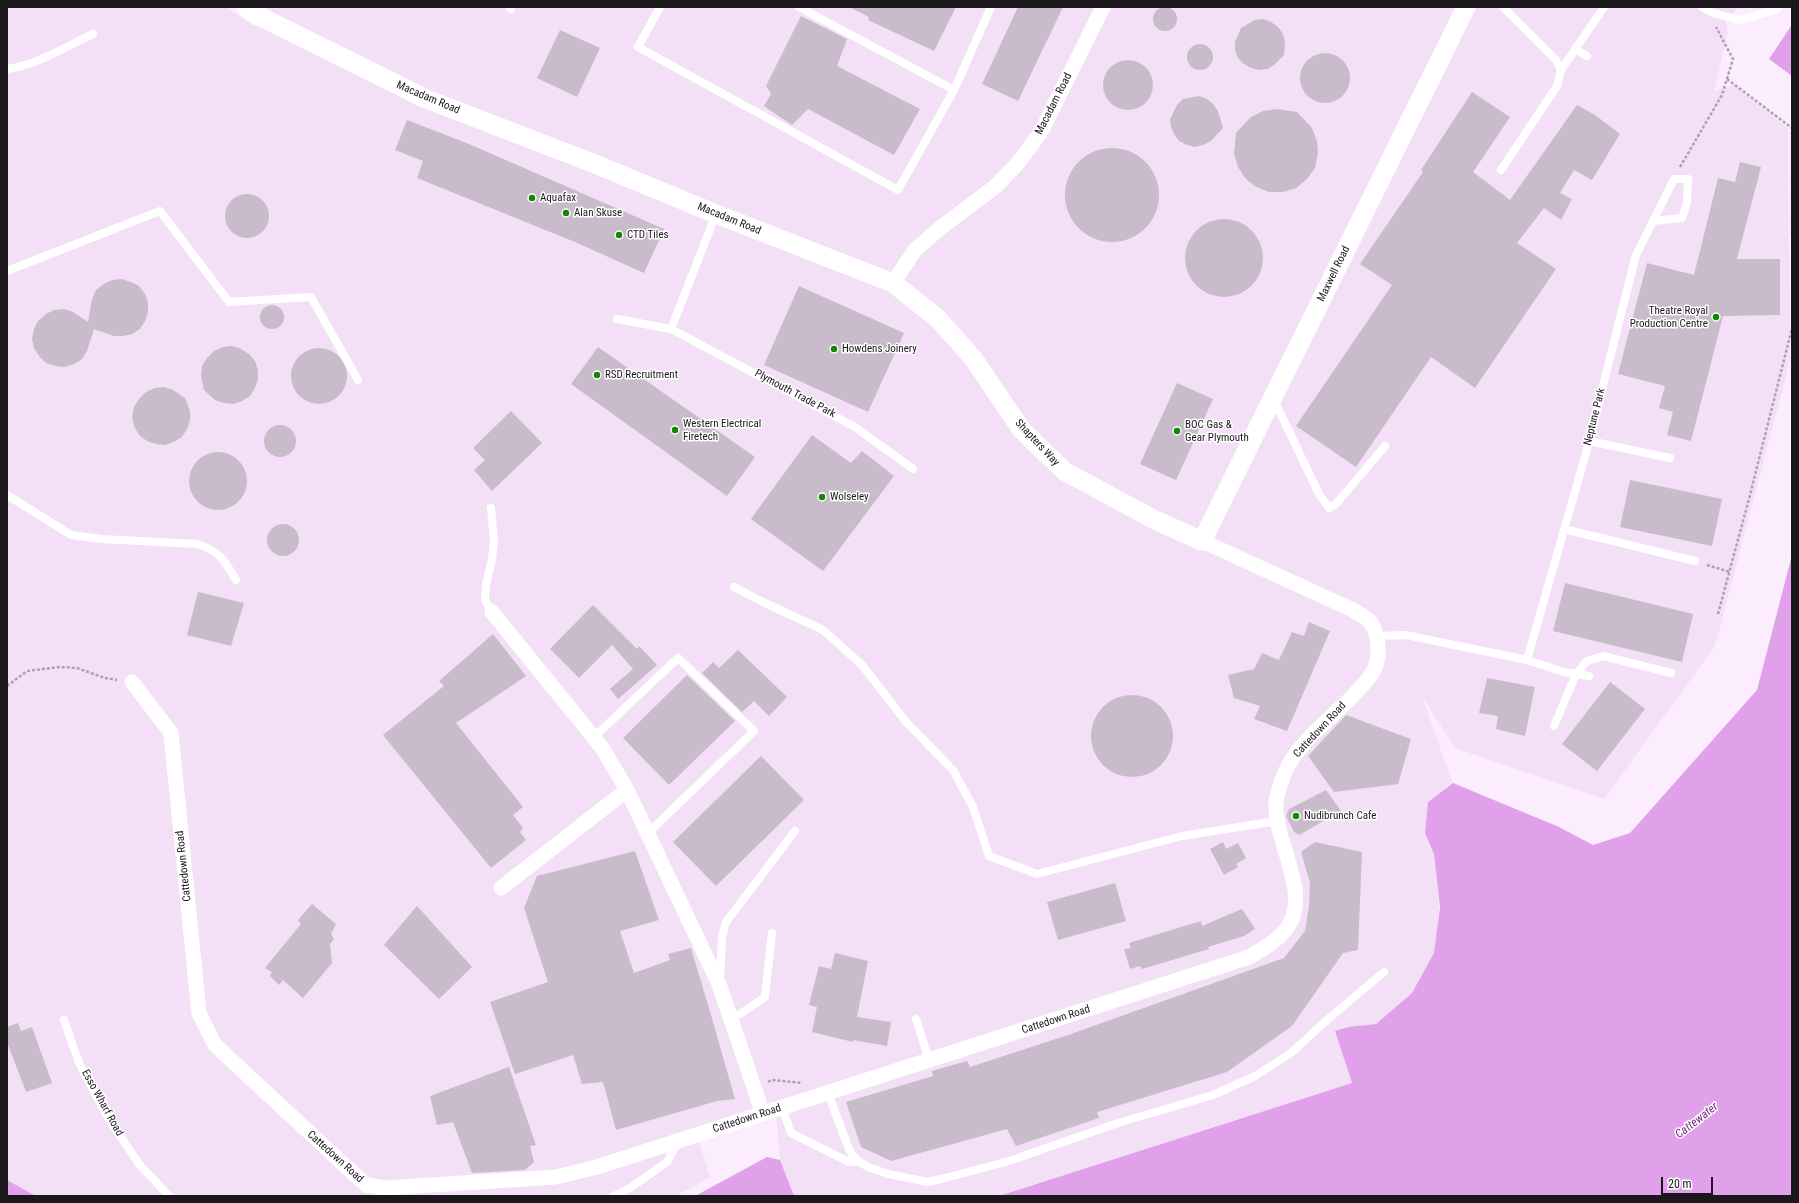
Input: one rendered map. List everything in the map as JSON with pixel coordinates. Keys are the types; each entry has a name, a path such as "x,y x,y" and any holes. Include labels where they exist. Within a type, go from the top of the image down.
{"street":[{"name":"Macadam Road","path":"246,7 257,15 424,98 595,164 716,214 893,283 915,250 939,229 996,186 1018,163 1042,132 1103,7"},
{"name":"Maxwell Road","path":"1202,541 1466,7"},
{"name":"Shapters Way","path":"893,283 937,318 973,358 1021,429 1064,472 1155,520 1202,541"},
{"path":"1202,541 1351,609 1370,622 1377,636"},
{"path":"492,612 603,749 627,790 720,984 763,1114"},
{"name":"Cattedown Road","path":"132,682 170,733 199,1013 215,1044 353,1174 366,1185 385,1188 556,1177 597,1167 1249,957 1272,943 1288,927 1296,908 1289,865 1277,821 1276,803 1283,779 1289,764 1305,743 1372,674 1378,655 1377,636"},
{"path":"501,888 627,790"}],"lane":[{"path":"660,7 638,46 898,190 954,90 991,7"},
{"path":"798,7 954,90"},
{"path":"1503,7 1556,60 1561,70"},
{"path":"1501,170 1557,86 1561,70 1604,7"},
{"path":"1702,7 1713,13 1740,20 1775,10 1779,7"},
{"path":"7,69 18,68 93,34"},
{"path":"1575,49 1587,56"},
{"path":"1653,221 1682,218 1687,203 1688,179 1674,179"},
{"name":"Neptune Park","path":"1527,660 1588,441 1636,255 1674,179"},
{"path":"7,271 160,211 229,302 311,297 358,380"},
{"path":"671,328 716,214"},
{"name":"Plymouth Trade Park","path":"617,319 671,328 855,427 913,469"},
{"path":"1272,398 1319,494 1329,508 1336,504 1385,446"},
{"path":"1588,441 1670,458"},
{"path":"7,495 71,535 101,539 190,543 211,548 226,562 236,580"},
{"path":"491,508 494,541 492,559 486,585 485,600 492,612"},
{"path":"1564,529 1695,561"},
{"path":"734,587 823,630 862,665 907,723 952,770 973,807 989,856 1037,874 1182,836 1277,821"},
{"path":"1377,636 1406,635 1527,660 1564,672 1589,676"},
{"path":"1554,726 1576,674 1587,661 1603,656 1671,673"},
{"path":"593,738 678,658 754,731 647,834"},
{"path":"720,984 720,951 726,922 795,831"},
{"path":"730,1018 740,1014 765,997 772,933"},
{"path":"828,1093 847,1144 851,1153 858,1161 868,1167 888,1174 928,1182 1010,1161 1118,1123 1212,1095 1255,1076 1291,1053 1327,1020 1384,972"},
{"path":"916,1019 930,1060"},
{"name":"Esso Wharf Road","path":"64,1020 79,1063 108,1118 139,1164 170,1196"},
{"path":"782,1108 791,1133 849,1162 858,1161"},
{"path":"614,1196 630,1188 667,1162 678,1141"}],"path":[{"path":"1674,179 1722,95 1733,59 1717,29 1713,13"},
{"path":"1727,79 1792,128 1792,234"},
{"path":"1718,614 1792,328"},
{"path":"1695,561 1730,572"},
{"path":"7,686 27,671 59,667 77,668 105,678 132,682"},
{"path":"754,1087 772,1080 803,1083"}],"shaded area":[{"path":"7,7 226,7 254,26 263,19 257,15 270,7 1738,7 1726,23 1728,33 1714,91 1734,85 1788,128 1790,361 1715,646 1604,799 1455,748 1422,696 1452,782 1428,802 1426,833 1434,852 1439,902 1436,952 1412,993 1376,1024 1348,1027 1335,1031 1352,1083 999,1196 794,1196 780,1160 776,1113 697,1135 710,1177 676,1196 36,1196 7,1180"}],"water":[{"path":"1791,26 1792,27 1792,76 1769,59"},
{"name":"Cattewater","path":"1792,555 1792,1196 999,1196 1352,1083 1335,1031 1348,1027 1376,1024 1412,993 1434,953 1440,907 1434,854 1425,833 1428,802 1453,783 1559,827 1593,845 1630,833 1757,690"},
{"path":"767,1157 780,1160 794,1196 695,1196"},
{"path":"7,1180 36,1196 7,1196"}],"building":[{"path":"849,7 956,7 934,51 868,20 869,17"},
{"path":"1018,7 1063,7 1018,101 982,84"},
{"path":"1165,7 1174,10 1177,19 1174,28 1165,31 1156,28 1153,19 1156,10"},
{"path":"801,16 847,39 837,66 920,109 894,155 808,109 792,125 764,106 771,94 766,86"},
{"path":"1263,19 1278,27 1283,34 1285,42 1284,55 1268,69 1259,70 1244,64 1238,58 1235,50 1235,42 1241,28 1255,20"},
{"path":"560,30 600,48 577,97 537,78"},
{"path":"1200,44 1209,48 1213,57 1209,66 1200,70 1191,66 1187,57 1191,48"},
{"path":"1320,53 1330,53 1343,60 1350,73 1350,83 1343,96 1330,103 1320,103 1311,99 1304,92 1300,83 1300,73 1304,64 1311,57"},
{"path":"1128,60 1138,62 1146,67 1151,75 1153,85 1151,95 1146,103 1138,108 1128,110 1118,108 1110,103 1105,95 1103,85 1105,75 1110,67 1118,62"},
{"path":"1472,92 1510,117 1473,172 1510,200 1577,105 1595,115 1620,134 1592,180 1574,170 1560,193 1572,199 1561,220 1544,208 1517,243 1556,269 1475,388 1431,357 1356,467 1296,426 1392,285 1360,264 1423,172 1421,170"},
{"path":"1199,96 1207,99 1213,104 1218,111 1223,128 1211,141 1195,147 1179,141 1171,127 1170,119 1177,105 1183,99"},
{"path":"1277,109 1297,112 1312,128 1317,141 1318,154 1315,168 1307,179 1296,188 1283,192 1269,192 1256,187 1245,178 1238,167 1234,154 1236,133 1251,117 1263,111"},
{"path":"407,120 469,144 664,229 644,273 575,242 417,178 423,161 395,150"},
{"path":"1112,148 1130,152 1145,162 1155,177 1159,195 1155,213 1145,228 1130,238 1112,242 1094,238 1079,228 1069,213 1065,195 1069,177 1079,162 1094,152"},
{"path":"1740,162 1761,167 1737,259 1780,259 1780,315 1723,316 1691,441 1667,435 1673,412 1659,408 1665,386 1618,374 1647,263 1694,275 1718,178 1735,182"},
{"path":"247,194 259,198 265,204 269,216 265,228 259,234 247,238 235,234 229,228 225,216 229,204 235,198"},
{"path":"1224,219 1239,222 1252,230 1260,243 1263,258 1260,273 1252,286 1239,294 1224,297 1209,294 1196,286 1188,273 1185,258 1188,243 1196,230 1209,222"},
{"path":"122,279 139,286 145,294 148,303 148,312 140,329 132,334 114,336 94,329 87,351 82,359 65,367 46,363 34,348 32,339 34,329 38,321 46,314 54,310 64,309 73,312 88,322 92,299 96,290 112,280"},
{"name":"Howdens Joinery","path":"799,286 904,333 868,412 764,365"},
{"path":"272,305 277,306 283,312 283,322 277,328 272,329 267,328 261,322 260,317 261,312 267,306"},
{"path":"232,346 249,354 255,361 258,370 258,379 250,396 233,404 215,400 204,390 201,376 202,366 214,351 223,347"},
{"name":"Western Electrical Firetech","path":"598,347 755,457 727,496 571,384"},
{"path":"313,348 325,348 335,352 343,360 347,370 347,382 343,392 335,400 325,404 313,404 303,400 295,392 291,382 291,370 295,360 303,352"},
{"name":"BOC Gas & Gear Plymouth","path":"1177,383 1213,399 1176,480 1140,464"},
{"path":"164,387 173,390 185,398 190,411 190,420 182,437 165,445 147,441 139,435 134,426 132,417 134,407 146,392 155,388"},
{"path":"511,411 542,443 492,491 474,470 485,460 473,448"},
{"path":"280,425 289,428 293,432 296,441 293,450 289,454 280,457 271,454 267,450 264,441 267,432 271,428"},
{"name":"Wolseley","path":"812,435 851,463 862,451 894,476 823,571 751,519"},
{"path":"218,452 234,457 242,465 247,481 242,497 234,505 218,510 202,505 194,497 189,481 194,465 202,457"},
{"path":"1630,480 1722,499 1712,546 1620,527"},
{"path":"283,524 292,527 296,531 299,540 296,549 292,553 283,556 274,553 270,549 267,540 270,531 274,527"},
{"path":"1565,583 1693,614 1682,662 1553,631"},
{"path":"198,592 244,603 231,646 187,635"},
{"path":"593,605 637,649 639,646 657,665 618,699 610,689 633,669 612,645 579,678 550,649"},
{"path":"1309,622 1330,631 1287,731 1254,719 1260,706 1234,698 1228,675 1254,669 1262,653 1279,660 1292,632 1304,636"},
{"path":"493,634 526,676 456,723 523,807 513,815 523,828 520,832 526,840 491,868 383,735 444,686 439,681"},
{"path":"738,650 787,697 769,716 754,701 742,712 702,673 713,662 719,668"},
{"path":"687,675 735,721 669,785 623,738"},
{"path":"1487,678 1535,687 1525,736 1496,729 1498,716 1479,713"},
{"path":"1610,682 1645,709 1597,771 1562,744"},
{"path":"1124,695 1140,695 1155,701 1167,713 1173,728 1173,744 1167,759 1155,771 1140,777 1124,777 1109,771 1097,759 1091,744 1091,728 1097,713 1109,701"},
{"path":"1346,715 1411,739 1398,784 1334,792 1308,756"},
{"path":"761,756 804,800 716,886 673,842"},
{"path":"1326,790 1341,811 1299,835 1294,832 1286,816 1289,809"},
{"path":"1223,842 1226,849 1238,843 1246,858 1236,864 1238,867 1224,875 1210,849"},
{"path":"1315,842 1362,852 1358,950 1343,953 1292,1026 1227,1072 1097,1112 1099,1118 1016,1146 1007,1129 891,1161 861,1147 846,1102 933,1076 932,1071 967,1061 970,1067 1068,1035 1284,958 1305,931 1309,906 1310,883 1301,852"},
{"path":"635,851 659,920 620,931 634,973 670,960 668,954 691,948 735,1099 717,1101 616,1130 603,1082 582,1084 573,1055 515,1074 490,1002 548,982 524,908 537,876"},
{"path":"1115,883 1126,921 1058,940 1047,902"},
{"path":"312,904 336,924 331,934 334,939 330,944 332,963 303,998 283,980 279,985 270,976 272,972 265,968 301,924 298,920"},
{"path":"417,906 472,967 439,999 384,945"},
{"path":"1242,909 1255,929 1244,936 1208,947 1209,949 1142,969 1140,966 1130,969 1124,949 1131,948 1129,943 1201,921 1202,926"},
{"path":"835,953 868,961 857,1017 891,1022 887,1046 853,1040 853,1042 812,1032 817,1007 809,1005 819,966 831,969"},
{"path":"18,1023 21,1031 32,1027 52,1083 26,1092 7,1042 7,1027"},
{"path":"509,1067 536,1145 530,1146 534,1162 525,1170 472,1173 453,1122 437,1125 430,1096"}],"place":[{"name":"Aquafax","path":"532,198"},
{"name":"Alan Skuse","path":"566,213"},
{"name":"CTD Tiles","path":"619,235"},
{"name":"Theatre Royal Production Centre","path":"1716,317"},
{"name":"Howdens Joinery","path":"834,349"},
{"name":"RSD Recruitment","path":"597,375"},
{"name":"Western Electrical Firetech","path":"675,430"},
{"name":"BOC Gas & Gear Plymouth","path":"1177,431"},
{"name":"Wolseley","path":"822,497"},
{"name":"Nudibrunch Cafe","path":"1296,816"}]}
